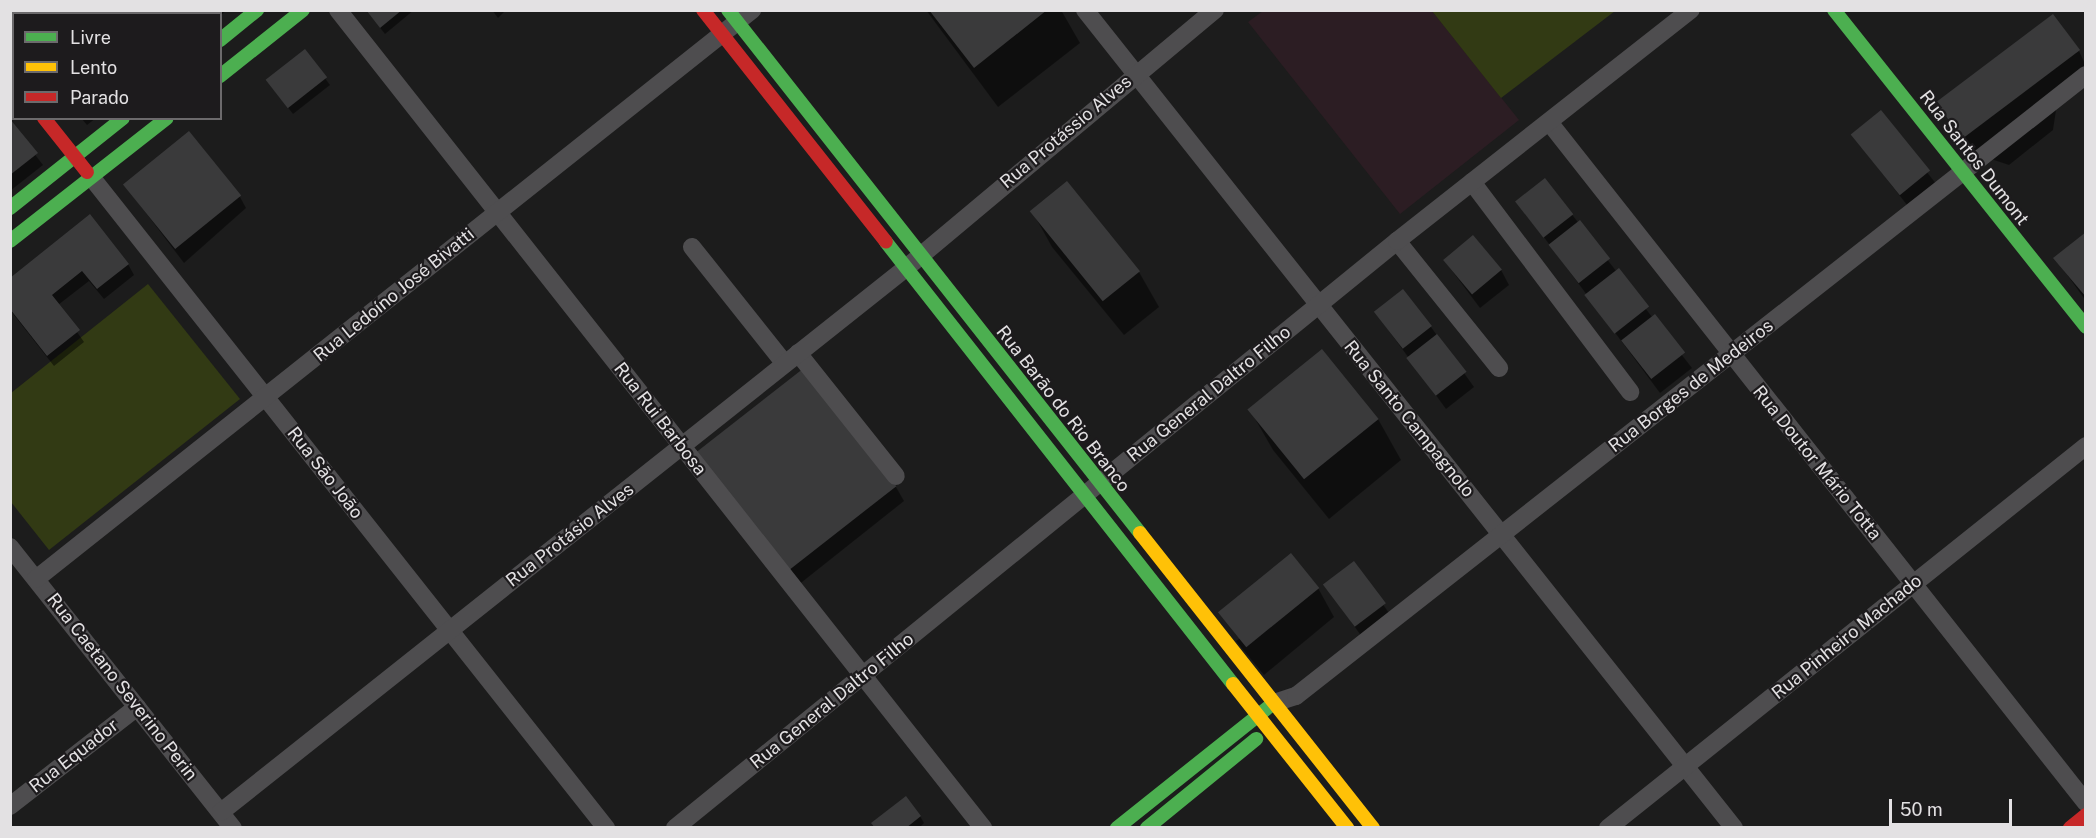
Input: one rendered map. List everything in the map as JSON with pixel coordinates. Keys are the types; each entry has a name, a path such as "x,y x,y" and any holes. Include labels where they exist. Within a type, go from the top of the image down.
{"main road":[{"path":"222,38 257,10"},
{"path":"222,74 303,10"},
{"name":"Rua Barão do Rio Branco","path":"704,10 912,262 1099,483 1372,828"},
{"name":"Rua Santos Dumont","path":"1834,10 2085,327"},
{"name":"Rua Barão do Rio Branco","path":"733,16 1084,496 1347,828"},
{"name":"Rua São João","path":"46,120 92,178"},
{"path":"10,208 121,120"},
{"path":"10,241 164,120"},
{"path":"1117,828 1258,716 1279,710"},
{"name":"Rua Borges de Medeiros","path":"1147,828 1269,729 1279,710"},
{"path":"2070,828 2085,815"}],"street":[{"name":"Rua Rui Barbosa","path":"338,10 983,828"},
{"name":"Rua Ledoíno José Bivatti","path":"36,579 722,33 733,16 752,10"},
{"name":"Rua Santo Campagnolo","path":"1085,10 1734,828"},
{"name":"Rua Protássio Alves","path":"912,262 1215,10"},
{"name":"Rua General Daltro Filho","path":"675,828 1397,241 1691,10"},
{"name":"Rua Borges de Medeiros","path":"1279,710 2085,75"},
{"name":"Rua Doutor Mário Totta","path":"1549,122 1730,355 1914,583 2085,802"},
{"name":"Rua São João","path":"92,178 606,828"},
{"path":"1472,182 1630,393"},
{"path":"1397,241 1499,369"},
{"path":"692,247 896,476"},
{"name":"Rua Protásio Alves","path":"221,812 912,262"},
{"name":"Rua Pinheiro Machado","path":"1608,828 2085,446"},
{"name":"Rua Caetano Severino Perin","path":"10,547 233,828"},
{"name":"Rua Equador","path":"10,806 137,707"}],"shaded area":[{"path":"1263,11 1432,11 1519,120 1400,214 1248,22"}],"green space":[{"path":"1432,11 1615,11 1501,98"},
{"path":"148,284 240,399 49,550 11,502 11,393"}],"building":[{"path":"10,10 210,10 12,12 12,22"},
{"path":"366,10 402,10 380,28"},
{"path":"929,10 1047,10 974,68"},
{"path":"2053,14 2080,50 1963,138 1936,102"},
{"path":"305,49 327,77 288,108 266,80"},
{"path":"1881,110 1930,171 1900,195 1851,135"},
{"path":"10,119 38,153 10,175"},
{"path":"189,131 241,196 175,249 123,184"},
{"path":"1545,178 1573,214 1543,238 1515,201"},
{"path":"1067,181 1140,271 1103,301 1030,211"},
{"path":"90,214 129,264 97,289 82,271 52,295 80,330 47,356 10,309 10,278"},
{"path":"1580,220 1610,259 1579,283 1548,245"},
{"path":"2086,232 2086,297 2053,258"},
{"path":"1473,235 1502,269 1472,295 1443,260"},
{"path":"1619,268 1649,307 1614,334 1584,295"},
{"path":"1403,289 1432,326 1403,349 1374,312"},
{"path":"1655,314 1685,353 1651,379 1621,340"},
{"path":"1437,334 1467,372 1436,396 1406,358"},
{"path":"1322,349 1379,419 1304,479 1247,409"},
{"path":"804,368 896,486 786,572 694,454"},
{"path":"1291,553 1319,588 1246,647 1218,612"},
{"path":"1354,561 1386,603 1355,627 1323,584"},
{"path":"906,796 921,816 906,828 875,828 871,823"}],"traffic: fast":[{"path":"222,38 257,10"},
{"path":"222,74 303,10"},
{"path":"728,10 1140,533"},
{"path":"1834,10 2086,327"},
{"path":"10,208 120,120"},
{"path":"10,241 164,120"},
{"path":"886,242 1233,684"},
{"path":"1117,828 1271,705"},
{"path":"1147,828 1256,739"}],"traffic: slow":[{"path":"1140,533 1373,828"},
{"path":"1233,684 1347,828"}],"traffic: jam":[{"path":"703,10 886,242"},
{"path":"46,120 87,172"},
{"path":"2070,828 2086,815"}]}
